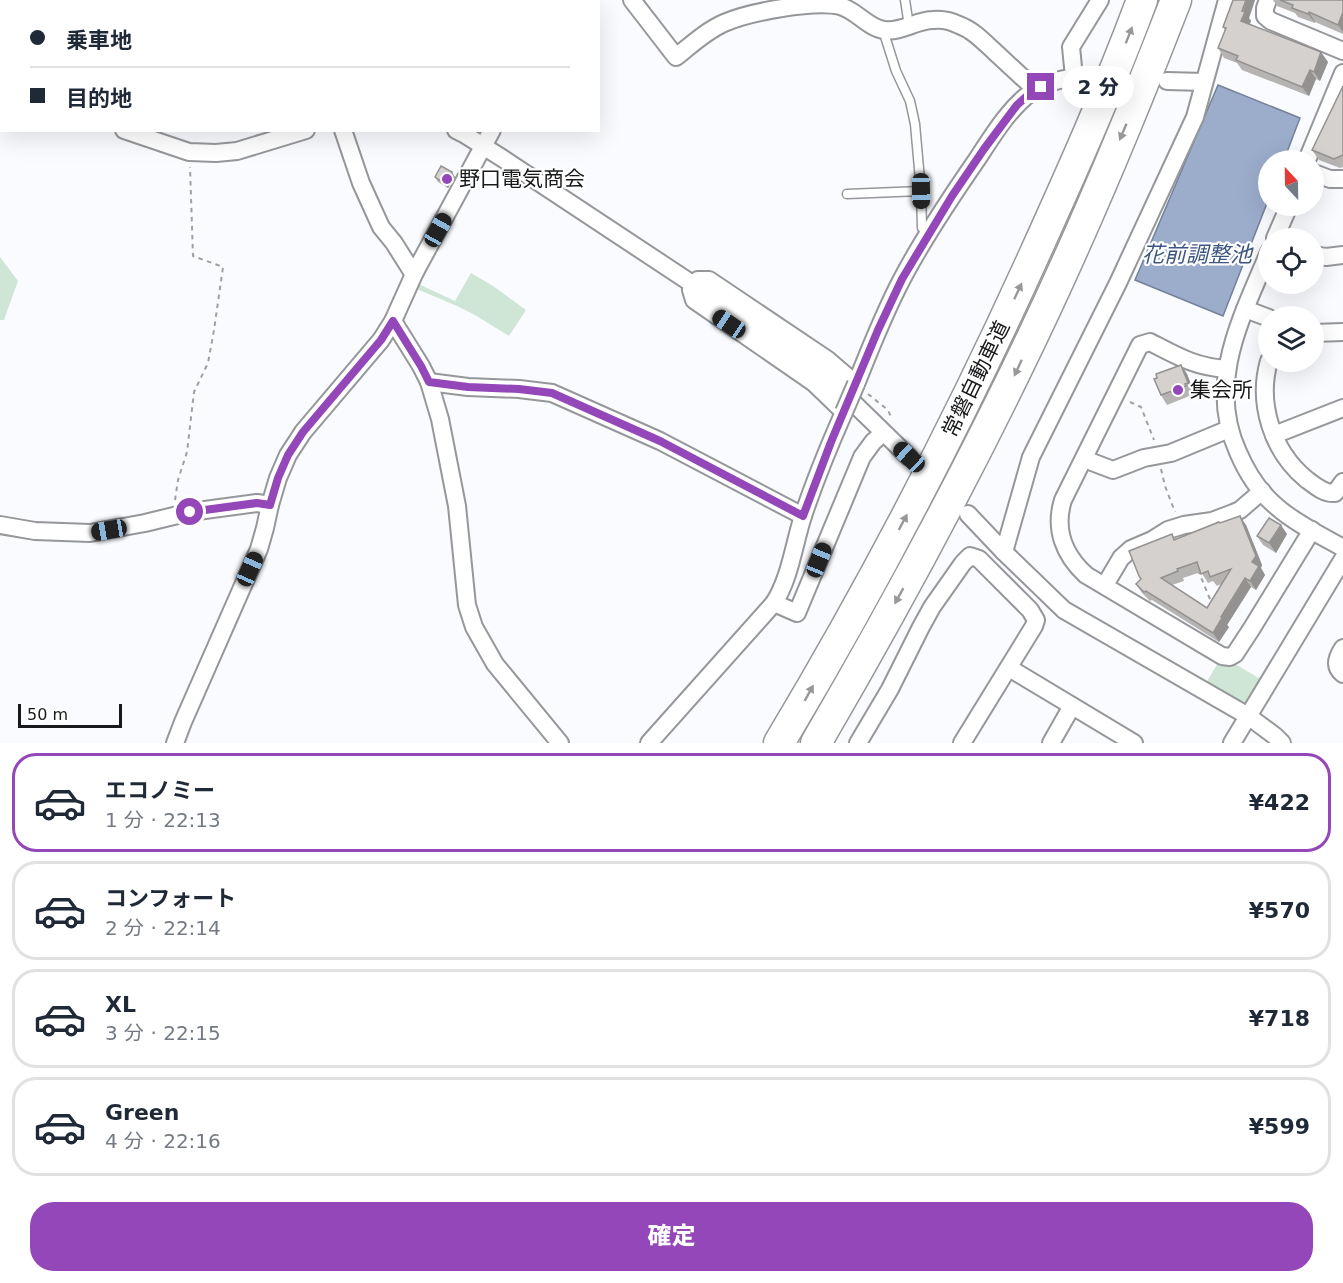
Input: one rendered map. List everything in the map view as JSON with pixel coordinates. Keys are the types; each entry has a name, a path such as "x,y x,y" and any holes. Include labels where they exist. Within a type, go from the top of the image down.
{"highway":[{"name":"常磐自動車道","path":"779,743 878,568 990,352 1057,206 1121,56 1142,0"},
{"name":"常磐自動車道","path":"816,743 943,515 1015,374 1082,229 1176,0"}],"street":[{"path":"632,0 676,57 704,35 723,24 747,15 806,5 826,4 843,7 883,30 897,29 932,20 944,20 960,25 975,34 1035,90"},
{"path":"649,743 774,603 781,592 803,516 831,442 902,279 952,196 1017,105 1035,90 1056,80 1080,77 1071,47 1100,0"},
{"path":"1004,552 1031,458 1113,293 1195,117 1227,0"},
{"path":"1268,0 1265,16 1271,21 1343,51"},
{"path":"1167,81 1203,82"},
{"path":"1311,150 1341,83"},
{"path":"130,132 189,152 216,153 237,150 299,132"},
{"path":"344,132 381,227 411,270 415,272"},
{"path":"459,132 771,336 822,373 909,457"},
{"path":"175,743 259,549 270,505 288,455 303,432 381,340 393,321 415,272 491,132"},
{"path":"1324,177 1343,179"},
{"path":"1324,257 1343,255"},
{"path":"1258,278 1230,352 1225,404 1229,429 1247,471 1278,508 1343,548"},
{"path":"844,412 814,383 694,300 692,290 694,285 698,280 709,280 828,360 856,384"},
{"path":"1245,309 1258,314"},
{"path":"393,321 429,382 440,419 457,506 467,605 474,627 495,664 560,743"},
{"path":"1324,334 1341,337"},
{"path":"1227,369 1208,368 1189,362 1150,342 1140,345 1063,500 1059,513 1059,525 1068,553 1086,575 1222,656 1230,657 1235,654 1252,628 1312,530"},
{"path":"1267,372 1265,400 1267,412 1274,435 1294,468 1312,484 1331,493 1335,493 1343,482"},
{"path":"429,382 552,393 660,441 803,516"},
{"path":"1274,435 1343,408"},
{"path":"1084,459 1113,470 1144,458 1171,453 1229,429"},
{"path":"774,603 797,613 862,457 883,433"},
{"path":"1104,585 1121,558 1131,549 1168,530 1212,521 1240,510 1262,491"},
{"path":"0,525 35,531 90,533 146,524 190,512 257,503 270,505"},
{"path":"968,514 1064,610 1248,716 1282,743"},
{"path":"858,743 890,689 932,607 970,556 978,559 1030,610 1036,620 962,743"},
{"path":"1232,743 1343,559"},
{"path":"1343,648 1336,662 1343,674"},
{"path":"1009,668 1134,743"},
{"path":"1051,743 1072,706"}],"lane":[{"path":"905,0 909,26"},
{"path":"883,30 896,71 910,101 915,124 922,228 929,232"},
{"path":"847,194 921,191"}],"path":[{"path":"171,516 178,480 187,452 194,392 208,363 223,267 192,256 189,152"}],"green space":[{"path":"0,257 18,281 4,320 0,320"},
{"path":"471,273 526,310 509,336 475,315 412,287 414,282 455,301"},
{"path":"1219,661 1235,664 1264,681 1251,701 1239,704 1205,685"}],"water":[{"name":"花前調整池","path":"1218,85 1300,118 1288,150 1258,150 1258,216 1262,216 1223,316 1135,280"}],"building":[{"path":"1233,0 1246,0 1242,11 1245,12 1241,21 1321,52 1314,72 1310,70 1302,87 1236,60 1238,56 1218,48"},
{"path":"1280,0 1343,0 1343,12 1338,25 1309,12 1308,14 1292,8 1293,5"},
{"path":"1343,86 1343,155 1334,159 1324,155 1324,150 1312,150"},
{"path":"441,166 452,172 445,184 435,177"},
{"path":"1181,365 1188,383 1185,384 1186,386 1161,395 1154,379 1157,378 1156,374"},
{"path":"1240,516 1256,556 1252,562 1259,566 1250,581 1245,578 1213,633 1146,591 1144,592 1136,584 1141,579 1129,551 1172,534 1174,540","holes":["1197,562 1201,574 1208,571 1210,577 1231,569 1207,608 1161,578"]},
{"path":"1269,518 1281,525 1269,543 1257,536"}],"place":[{"name":"野口電気商会","path":"447,179"},
{"name":"集会所","path":"1178,390"}],"route":[{"path":"190,512 257,503 270,505 288,455 303,432 381,340 393,321 429,382 552,393 689,455 803,516 831,442 902,279 952,196 1001,125 1017,105 1041,87"}]}
